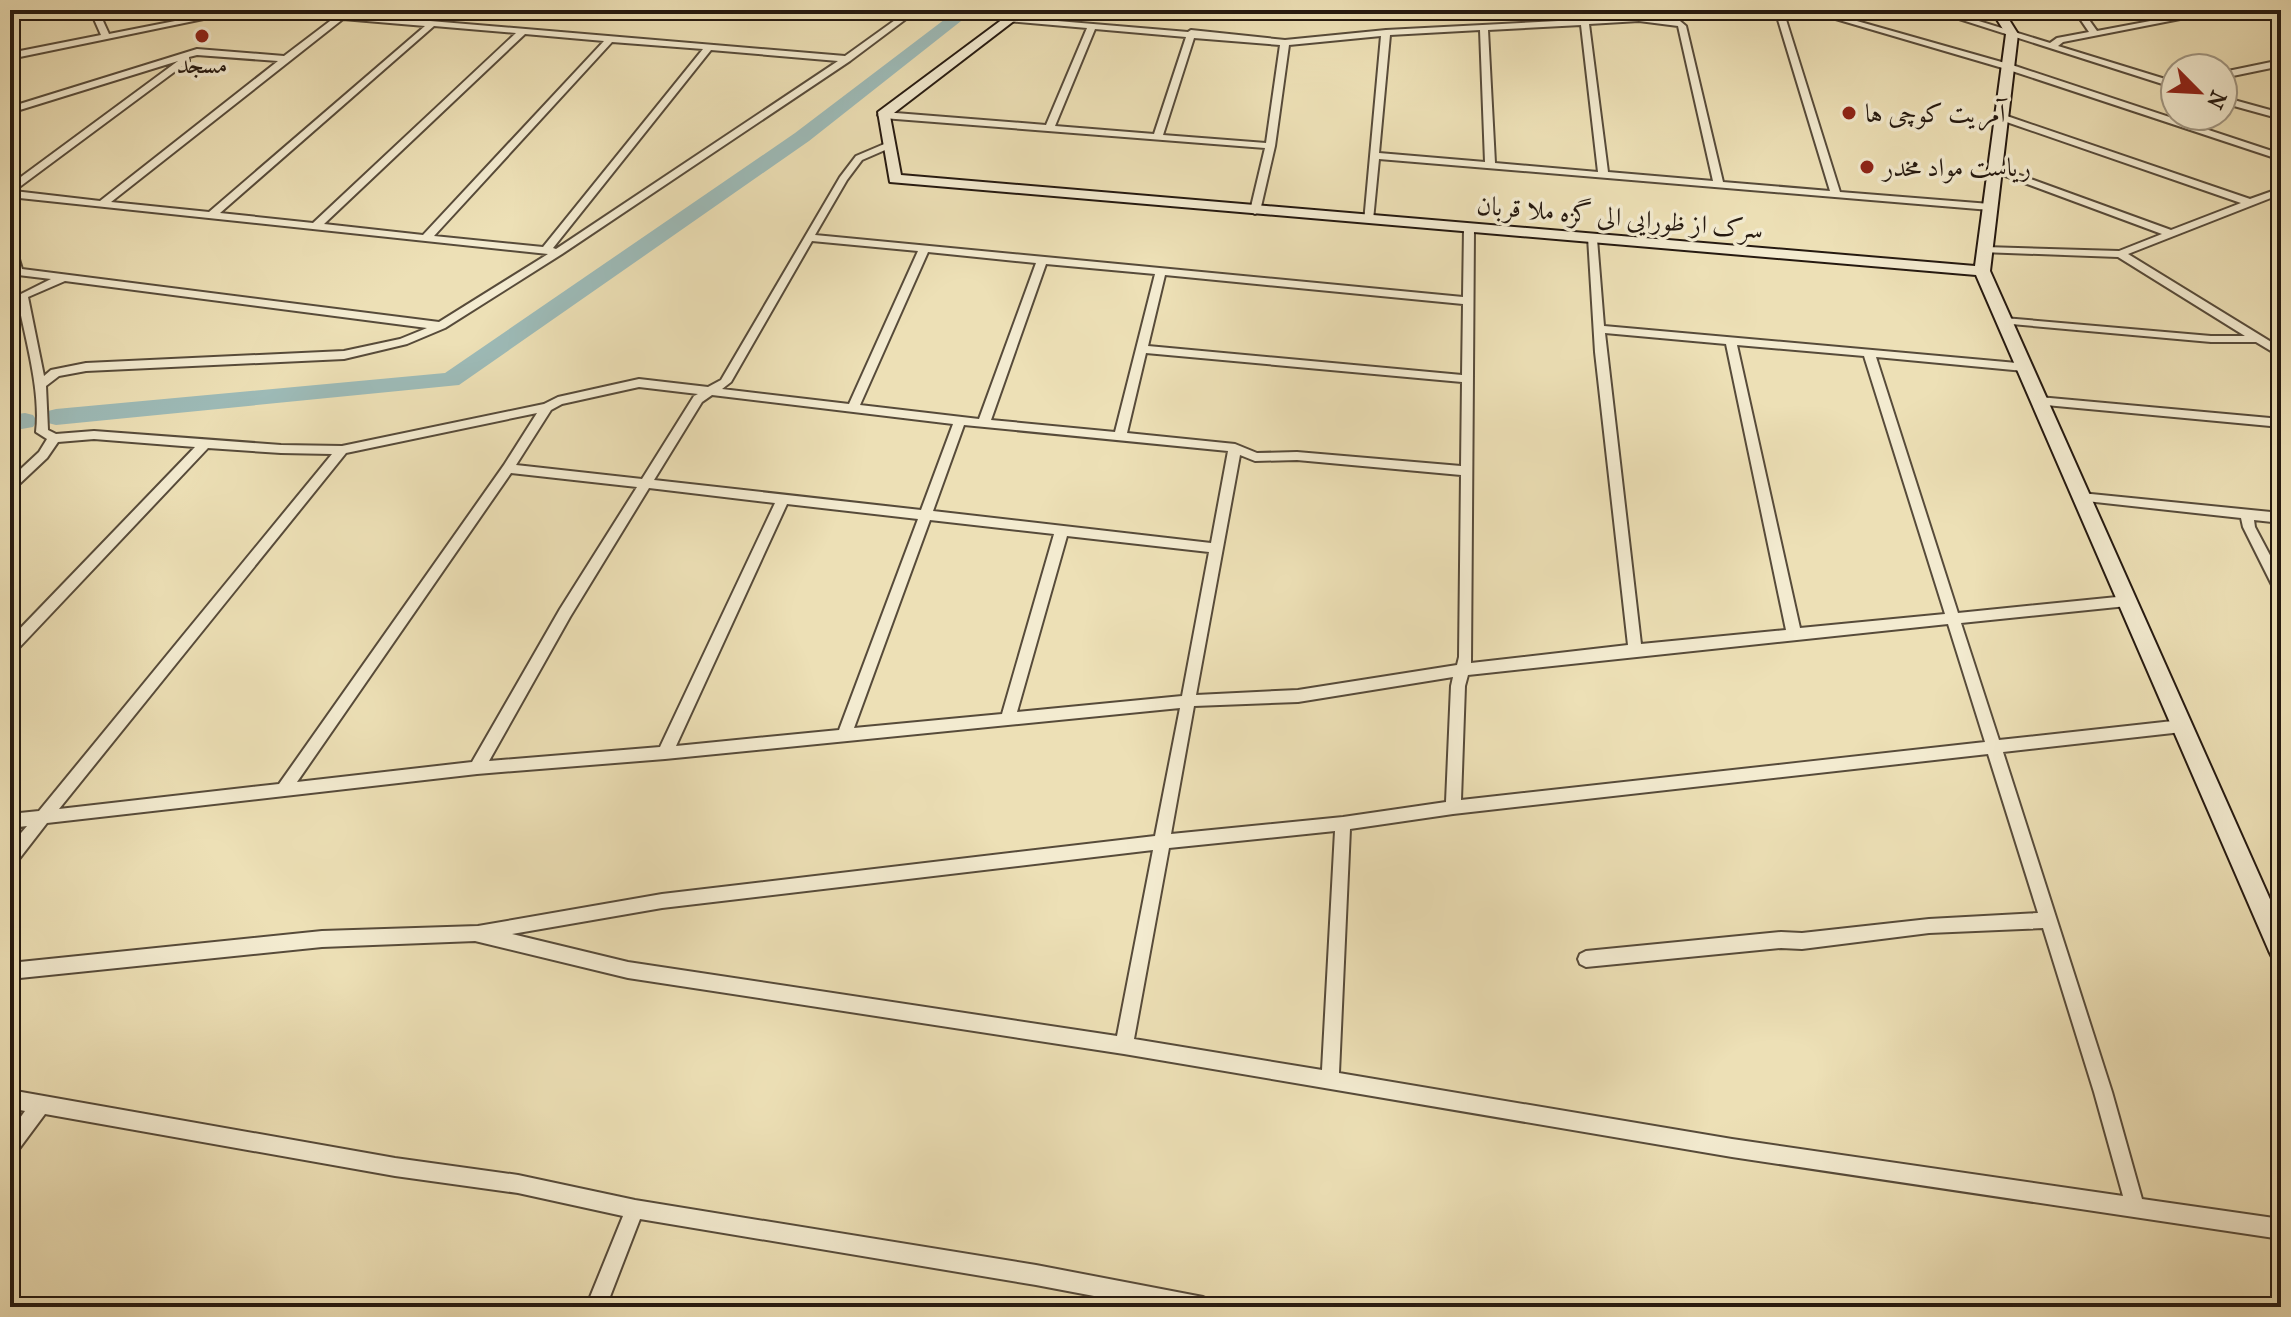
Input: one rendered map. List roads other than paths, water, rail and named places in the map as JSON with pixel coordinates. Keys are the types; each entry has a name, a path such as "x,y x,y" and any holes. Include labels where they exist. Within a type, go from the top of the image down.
{"street":[{"path":"94,10 106,37"},
{"path":"10,56 211,13 243,10"},
{"path":"271,10 847,59"},
{"path":"38,386 55,373 86,367 344,355 403,342 441,326 847,59 914,10"},
{"path":"1496,10 1638,16 1680,23 1719,185"},
{"path":"1779,10 1836,194"},
{"path":"1809,10 2009,67 2281,157"},
{"path":"1935,10 2159,80"},
{"path":"1997,10 2012,34 1982,271 2281,951"},
{"path":"2078,10 2095,34"},
{"path":"2052,46 2060,40 2176,14 2222,10"},
{"path":"2273,10 2281,18"},
{"path":"883,115 1016,14 1092,25 1285,43 1386,33 1585,23 1638,16"},
{"path":"102,204 341,16"},
{"path":"1585,23 1603,175"},
{"path":"212,215 432,24"},
{"path":"1050,128 1092,25"},
{"path":"1484,28 1490,166"},
{"path":"316,226 523,31"},
{"path":"1158,136 1191,33"},
{"path":"1368,220 1386,33"},
{"path":"426,238 610,39"},
{"path":"1255,211 1270,146 1285,43"},
{"path":"552,251 709,47"},
{"path":"10,110 197,52 286,59"},
{"path":"10,192 197,52"},
{"path":"2239,72 2281,63"},
{"path":"2239,104 2281,116"},
{"path":"883,115 1270,146"},
{"name":"سرک از ظورایی الی گزه ملا قربان","path":"883,115 895,179 1982,271"},
{"path":"2001,117 2251,203"},
{"path":"477,768 565,613 646,482 698,399 725,382 843,179 859,158 889,145"},
{"path":"1375,156 1990,207"},
{"path":"1995,169 2171,234"},
{"path":"1985,250 2120,254 2281,191"},
{"path":"10,192 552,251"},
{"path":"1453,807 1458,686 1466,657 1469,229"},
{"path":"810,238 1468,301"},
{"path":"1592,239 1635,650"},
{"path":"10,246 14,273 441,326"},
{"path":"854,406 925,248"},
{"path":"2120,254 2281,353"},
{"path":"984,423 1042,260"},
{"path":"1120,436 1161,271"},
{"path":"63,278 22,296 44,426 42,432 54,438 94,435 157,437 204,444 342,450 547,407 613,387 639,383 854,406 960,421 1235,448 1255,457 1297,456 1468,471"},
{"path":"2004,321 2211,339 2258,339"},
{"path":"1600,329 2024,367"},
{"path":"1731,341 1794,633"},
{"path":"1142,349 1468,379"},
{"path":"1869,354 2103,1092 2135,1206"},
{"path":"2039,401 2281,423"},
{"path":"284,789 508,468 547,407"},
{"path":"845,733 960,421"},
{"path":"10,486 43,455 54,438"},
{"path":"10,648 204,444"},
{"path":"1124,1046 1235,448"},
{"path":"10,858 342,450"},
{"path":"508,468 1217,548"},
{"path":"2081,497 2281,518"},
{"path":"665,753 783,499"},
{"path":"2247,515 2249,527 2281,589"},
{"path":"1008,718 1062,530"},
{"path":"10,821 477,768 665,753 1188,701 1298,696 1462,670 1635,650 2127,601"},
{"path":"10,971 322,939 475,933 662,901 1162,842 1343,824 1453,807 2182,726"},
{"path":"1330,1081 1343,824"},
{"path":"1586,959 1781,940 1802,941 1929,926 2046,920"},
{"path":"475,933 628,970 1124,1046 1732,1148 2281,1229"},
{"path":"10,1099 395,1167 518,1184 635,1209 1036,1275 1203,1307"},
{"path":"10,1147 41,1104"},
{"path":"596,1307 635,1209"}],"waterway":[{"path":"56,417 451,380 802,137 967,10"},
{"path":"10,423 25,421"}],"place":[{"name":"مسجد","path":"202,36"},
{"name":"آمریت کوچی ها","path":"1849,113"},
{"name":"ریاست مواد مخدر","path":"1867,167"}]}
